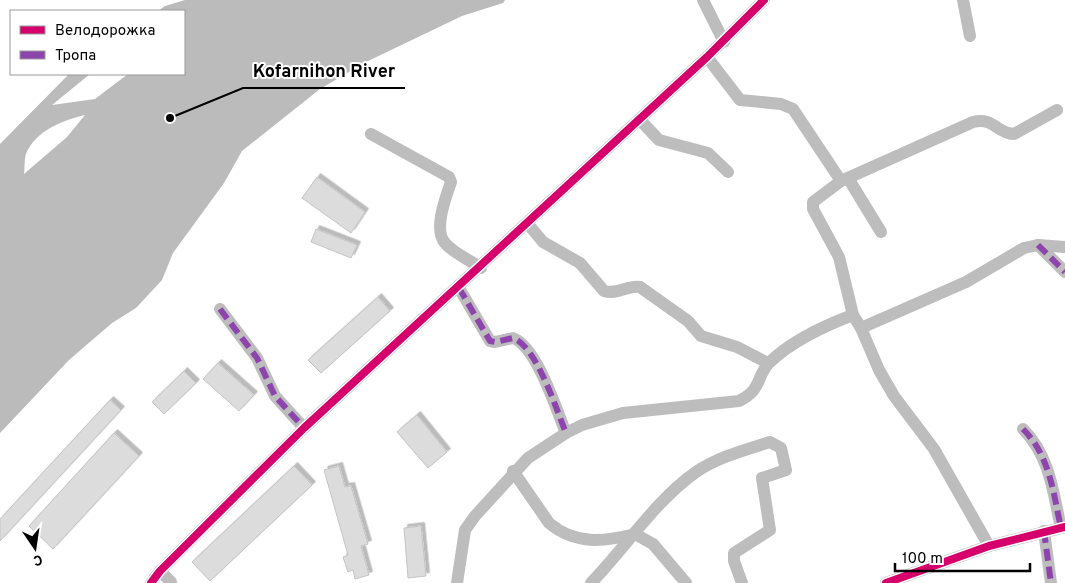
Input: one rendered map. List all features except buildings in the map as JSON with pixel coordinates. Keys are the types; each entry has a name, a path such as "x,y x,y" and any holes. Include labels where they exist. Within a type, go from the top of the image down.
{"street":[{"path":"704,0 724,42"},
{"path":"151,583 160,571 304,428 481,268 724,42 764,0"},
{"path":"963,0 970,36"},
{"path":"707,57 740,100 781,104 793,109 881,232"},
{"path":"989,546 934,450 894,396 878,370 861,328 853,315 839,257 813,209 813,202 817,197 844,179 974,122 988,121 1007,134 1014,134 1057,110"},
{"path":"640,120 659,140 700,149 708,153 728,172"},
{"path":"371,134 450,177 451,182 440,230 441,238 446,244 481,268"},
{"path":"528,224 543,242 580,263 604,291 609,292 633,286 640,287 688,320 701,336 737,347 768,364"},
{"path":"861,328 966,282 1024,248 1038,246 1065,247"},
{"path":"1038,246 1065,272"},
{"path":"459,288 490,341 495,342 513,338 526,349 547,383 566,433"},
{"path":"220,309 257,358 275,396 304,428"},
{"path":"457,583 465,530 513,471 528,458 566,433 582,425 623,412 739,401 748,397 757,387 768,364 807,336 853,315"},
{"path":"886,583 989,546 1063,527 1041,451 1022,429"},
{"path":"591,583 667,498 695,473 724,457 770,442 781,448 786,470 762,478 762,489 770,530 734,553 734,561 742,583"},
{"path":"513,471 549,523 557,530 603,542 634,534 653,544 686,583"},
{"path":"1044,531 1051,583"},
{"path":"160,571 171,582"}],"shaded area":[{"path":"185,0 505,0 503,3 462,16 366,62 320,89 242,151 224,183 173,253 162,280 136,308 112,323 69,360 0,433 0,144 68,75 89,75 52,105 95,99 127,75 185,75 185,10 159,10 165,6","holes":["85,115 67,137 24,174 26,154 36,139 59,123"]}],"marked path":[{"path":"1038,245 1065,272"},
{"path":"459,288 490,341 495,342 513,338 530,353 545,380 566,433"},
{"path":"220,309 257,358 275,396 304,428"},
{"path":"1023,429 1032,440 1045,463 1053,488 1061,528"},
{"path":"1044,531 1051,583"}],"cycle path":[{"path":"151,583 160,571 304,428 707,57 764,0"},
{"path":"886,583 989,546 1065,527"}],"place":[{"name":"Kofarnihon River","path":"170,118"}]}
